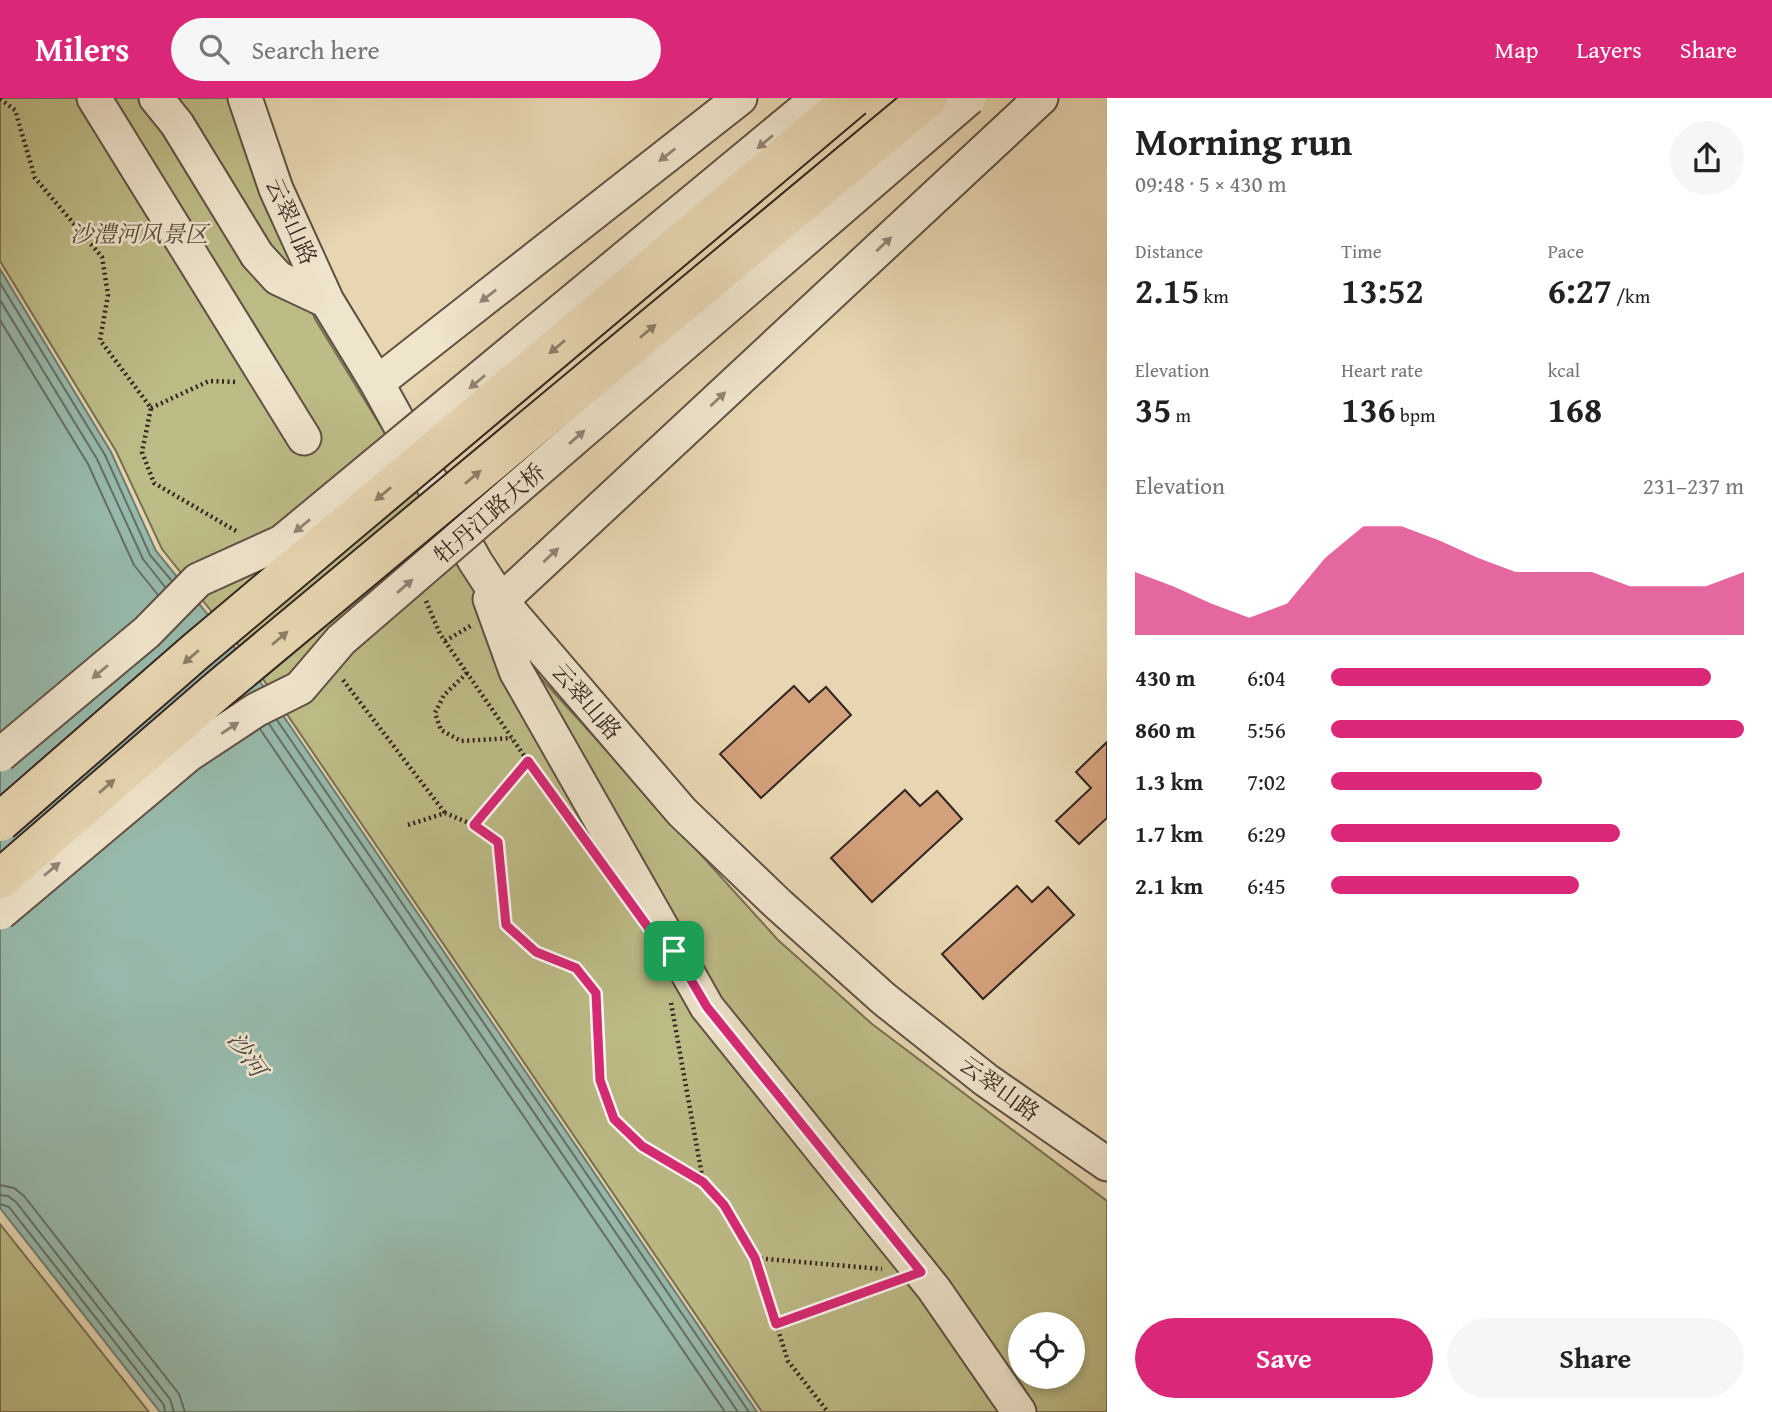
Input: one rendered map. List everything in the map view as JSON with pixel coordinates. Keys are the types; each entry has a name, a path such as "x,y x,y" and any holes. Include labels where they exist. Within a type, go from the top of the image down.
{"main road":[{"path":"0,822 206,643 853,98"},
{"name":"牡丹江路大桥","path":"0,879 219,689 928,98"}],"street":[{"path":"94,98 304,438"},
{"path":"156,98 177,124 257,255 278,278 327,300"},
{"name":"云翠山路","path":"245,98 276,189 327,300 377,383 475,561 501,601 682,812 778,904 904,1015 986,1080 1107,1164"},
{"path":"377,383 740,98"},
{"path":"0,755 147,632 198,580 282,542 818,98"},
{"name":"牡丹江路大桥","path":"0,913 188,755 256,710 300,688 341,640 969,98"},
{"path":"501,601 1041,98"},
{"path":"475,561 516,671 707,1007 921,1272 1019,1412"}],"path":[{"path":"0,99 15,110 36,178 102,257 108,295 100,340 150,408 142,452 154,483 239,533"},
{"path":"150,408 209,381 238,382 281,399"},
{"path":"440,634 554,799"},
{"path":"467,673 444,695 435,713 441,730 461,741 512,738"},
{"path":"340,676 445,813 474,825 498,842 506,925 536,952 576,968 596,993 600,1080 614,1119 642,1146 703,1182 724,1205 755,1258 788,1361 828,1412"},
{"path":"474,825 528,761"},
{"path":"408,825 445,813"},
{"path":"671,995 703,1182"},
{"path":"755,1258 921,1272"},
{"path":"776,1324 921,1272"}],"green space":[{"name":"沙澧河风景区","path":"0,98 234,98 268,202 315,319 429,505 478,591 539,676 778,940 872,1024 1107,1201 1107,1412 762,1412 250,660 162,549 116,451 0,261"},
{"path":"0,1224 149,1412 0,1412"}],"water":[{"name":"沙河","path":"0,269 111,452 156,551 248,664 757,1412 160,1412 0,1208"}],"building":[{"path":"794,686 809,702 826,687 851,715 761,798 720,754"},
{"path":"1107,742 1107,818 1079,844 1056,821 1091,788 1076,772"},
{"path":"905,790 920,806 937,791 962,819 872,902 831,858"},
{"path":"1017,886 1032,902 1048,887 1074,915 983,999 942,954"}],"route":[{"path":"528,761 653,934 674,951 707,1007 921,1272 776,1324 755,1258 724,1205 703,1182 642,1146 614,1119 600,1080 596,993 576,968 536,952 506,925 500,886 498,842 474,825 528,761"}]}
